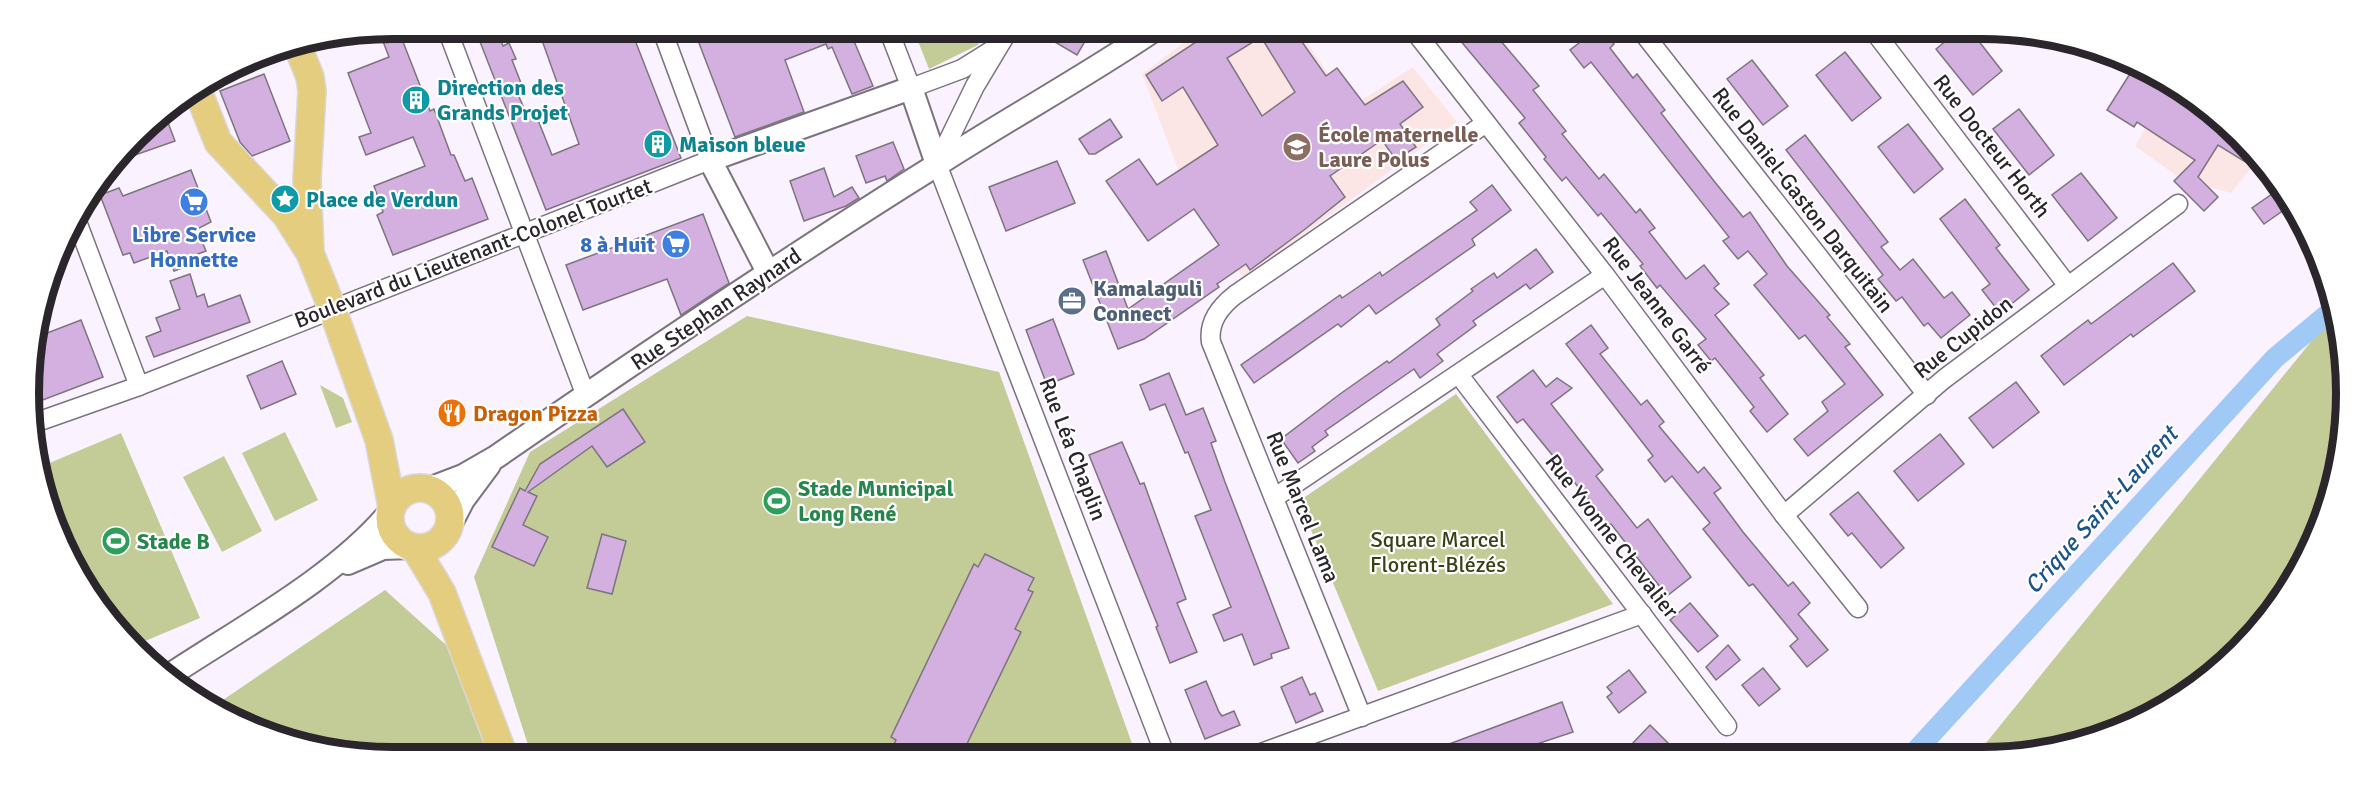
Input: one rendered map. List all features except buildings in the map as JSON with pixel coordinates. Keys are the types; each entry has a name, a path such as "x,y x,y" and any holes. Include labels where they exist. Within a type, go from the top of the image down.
{"main road":[{"path":"300,51 310,77 312,92 307,180 310,253"},
{"path":"200,96 218,142 286,215 310,253 332,308 378,440 394,534 413,547 436,579 459,633 501,747"},
{"path":"378,440 401,469 447,503 449,528 445,571 459,633"},
{"path":"391,510 396,500 408,489 427,488"},
{"path":"413,547 437,543 449,528"}],"street":[{"path":"451,39 586,396"},
{"path":"665,39 710,160 768,272"},
{"path":"892,39 937,164"},
{"path":"911,87 962,69 1003,39"},
{"path":"937,164 975,86 1003,39"},
{"name":"Rue Stephan Raynard","path":"427,488 462,476 496,457 768,272 937,164 1118,56 1141,39"},
{"name":"Rue Jeanne Garré","path":"1421,39 1605,275 1784,514 1858,608"},
{"name":"Rue Daniel-Gaston Darquitain","path":"1648,39 1927,395"},
{"name":"Rue Docteur Horth","path":"1880,39 2068,286"},
{"name":"Boulevard du Lieutenant-Colonel Tourtet","path":"40,421 139,386 710,160 911,87"},
{"name":"Rue Marcel Lama","path":"1362,717 1211,342 1210,332 1216,315 1227,302 1246,287 1486,123"},
{"name":"Rue Léa Chaplin","path":"937,164 1162,747"},
{"name":"Rue Cupidon","path":"1784,514 1927,395 2178,204"},
{"path":"80,229 139,386"},
{"path":"1274,498 1605,275"},
{"name":"Rue Yvonne Chevalier","path":"1459,375 1727,726"},
{"name":"Rue Stephan Raynard","path":"449,528 478,478 496,457"},
{"path":"175,672 317,578 376,529 391,510"},
{"path":"317,578 371,551 382,548 413,547"},
{"path":"1278,747 1642,614"}],"shaded area":[{"name":"École maternelle Laure Polus","path":"1189,39 1305,39 1351,107 1413,67 1457,122 1244,278 1206,227 1179,171 1142,74"},
{"path":"2167,91 2198,112 2253,166 2231,193 2181,179 2135,146"}],"green space":[{"path":"917,39 980,39 978,45 929,69"},
{"name":"Stade Municipal Long René","path":"747,316 999,372 1133,747 529,747 474,577 530,452"},
{"path":"2328,320 2333,347 2336,393 2333,439 2324,485 2299,550 2289,570 2263,609 2232,643 2198,674 2159,700 2139,710 2074,735 2028,744 1983,747"},
{"path":"320,385 343,398 352,422 336,428"},
{"name":"Square Marcel Florent-Blézés","path":"1456,394 1613,604 1378,691 1299,501"},
{"path":"285,432 318,500 275,521 242,453"},
{"name":"Stade B","path":"121,433 200,618 142,642 112,609 86,570 58,507 46,464"},
{"path":"224,456 262,531 222,552 183,477"},
{"path":"385,590 456,654 487,747 393,747 347,744 279,728 220,702"}],"waterway":[{"name":"Crique Saint-Laurent","path":"1919,747 2275,358 2327,315"}],"place":[{"name":"Direction des Grands Projet","path":"416,100"},
{"name":"Maison bleue","path":"658,144"},
{"name":"École maternelle Laure Polus","path":"1297,147"},
{"name":"Place de Verdun","path":"285,199"},
{"name":"Libre Service Honnette","path":"194,202"},
{"name":"8 à Huit","path":"676,244"},
{"name":"Kamalaguli Connect","path":"1072,301"},
{"name":"Dragon Pizza","path":"452,413"},
{"name":"Stade Municipal Long René","path":"777,501"},
{"name":"Stade B","path":"116,541"}]}
